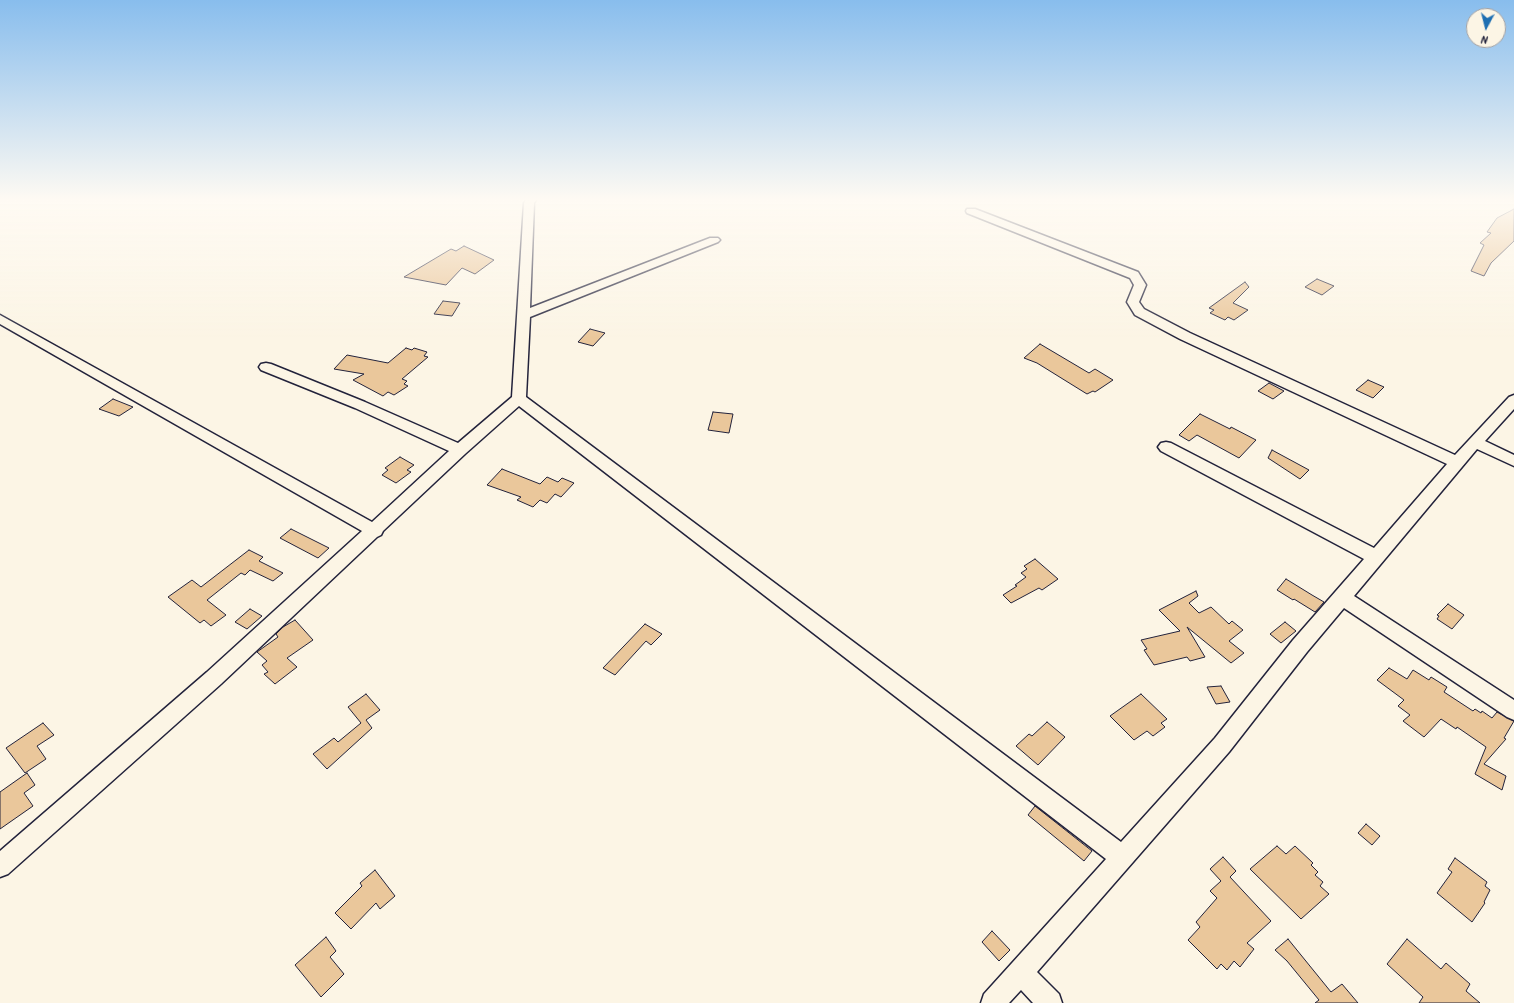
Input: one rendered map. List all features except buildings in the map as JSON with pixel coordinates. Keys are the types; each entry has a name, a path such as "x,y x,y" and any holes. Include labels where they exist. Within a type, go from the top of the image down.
{"street":[{"path":"0,866 214,678 375,531 460,450 519,399 527,245"},
{"path":"524,315 702,245"},
{"path":"1056,245 1134,276 1140,285 1133,302 1139,312 1185,336 1458,463"},
{"path":"0,319 375,531"},
{"path":"266,367 360,405 460,450"},
{"path":"519,399 1122,856"},
{"path":"993,1003 1222,745 1300,646 1343,598 1475,442 1514,400"},
{"path":"1475,442 1514,461"},
{"path":"1166,447 1377,558"},
{"path":"1343,598 1514,711"},
{"path":"1020,972 1050,1003"}]}
